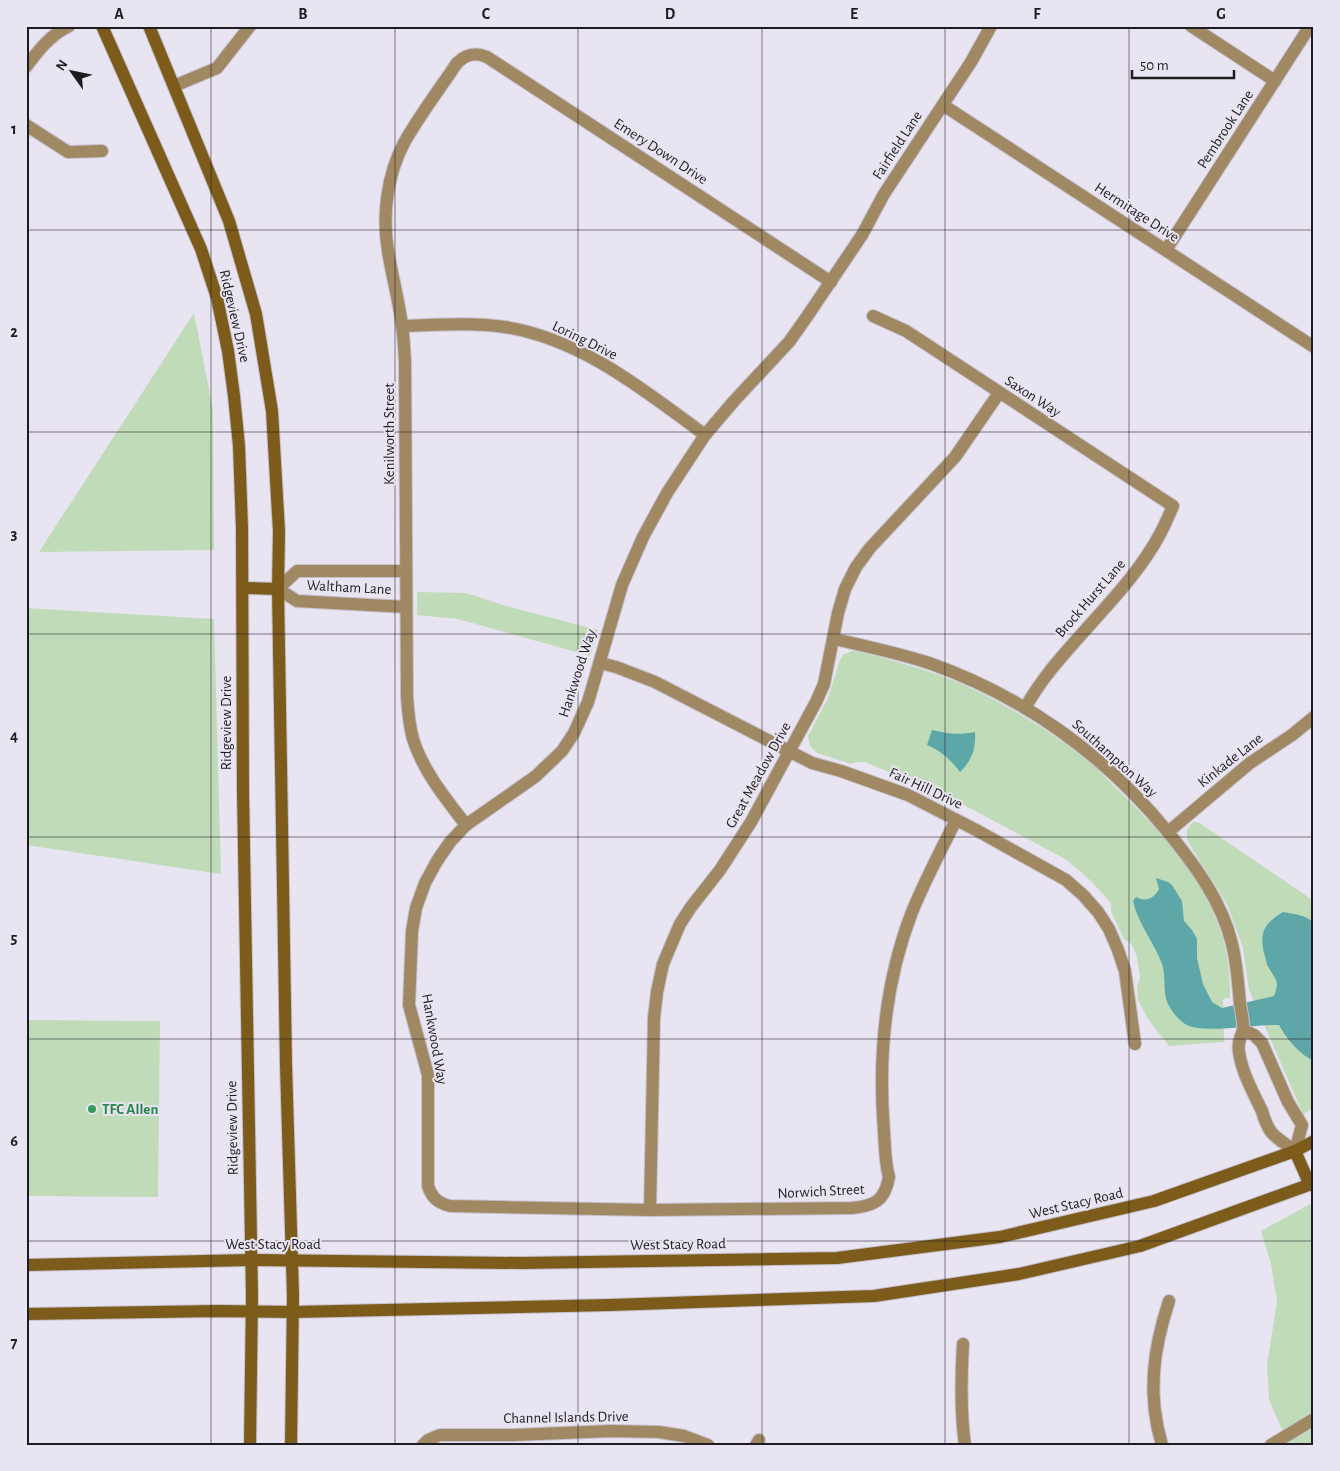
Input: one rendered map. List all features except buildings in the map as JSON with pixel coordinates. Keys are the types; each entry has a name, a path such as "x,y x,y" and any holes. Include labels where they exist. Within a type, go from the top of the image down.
{"main road":[{"name":"Ridgeview Drive","path":"102,26 201,249 216,298 228,351 239,446 243,588 242,765 251,1311 250,1445"},
{"name":"Ridgeview Drive","path":"149,26 229,221 256,314 272,411 279,531 278,589 286,1065 293,1312 291,1445"},
{"path":"243,588 278,589"},
{"name":"West Stacy Road","path":"26,1265 250,1260 521,1263 837,1258 1000,1237 1135,1206 1154,1201 1295,1150 1314,1141"},
{"path":"26,1314 293,1312 619,1305 874,1296 1020,1274 1140,1246 1313,1187 1295,1150"}],"street":[{"path":"26,68 38,52 62,29 69,26"},
{"path":"174,86 217,68 250,26"},
{"name":"Fairfield Lane","path":"831,282 862,235 884,194 971,62 991,26"},
{"path":"1191,26 1275,81"},
{"name":"Pembrook Lane","path":"1166,250 1310,26"},
{"name":"Emery Down Drive","path":"470,54 481,54 487,57 831,282"},
{"name":"Kenilworth Street","path":"466,825 433,780 414,740 408,718 405,361 402,326 386,237 386,205 391,179 404,143 456,63 461,58 470,54"},
{"name":"Hermitage Drive","path":"943,104 1314,347"},
{"path":"26,125 68,152 102,151"},
{"name":"Hankwood Way","path":"430,1193 428,1186 428,1076 409,1005 412,931 416,908 429,876 450,842 466,825 536,776 562,751 588,702 622,585 643,536 667,493 705,435 789,342 831,282"},
{"name":"Saxon Way","path":"872,316 906,331 1173,506"},
{"name":"Loring Drive","path":"402,326 484,325 522,331 553,340 583,353 608,367 705,435"},
{"name":"Great Meadow Drive","path":"650,1210 654,1018 663,964 680,924 752,822 812,710 824,684 838,613 845,589 856,567 870,548 955,457 999,393"},
{"name":"Brock Hurst Lane","path":"1025,708 1035,689 1050,669 1093,622 1134,572 1160,534 1173,506"},
{"name":"Waltham Lane","path":"406,570 297,571 278,589 297,601 406,606"},
{"name":"Southampton Way","path":"834,638 929,663 1001,694 1053,725 1101,763 1140,800 1183,849 1217,902 1229,929 1238,974 1243,1030 1238,1040 1238,1050 1243,1070 1271,1131 1295,1150"},
{"name":"Fair Hill Drive","path":"600,663 655,682 812,763 841,771 908,796 1066,880 1098,912 1109,929 1118,950 1125,971 1135,1044"},
{"name":"Kinkade Lane","path":"1168,832 1229,780 1314,717"},
{"name":"Norwich Street","path":"430,1193 435,1200 450,1206 650,1210 852,1208 868,1207 876,1202 883,1196 887,1187 888,1177 882,1106 882,1055 890,989 912,913 956,820"},
{"path":"1243,1030 1254,1035 1262,1043 1288,1102 1302,1125 1295,1150"},
{"path":"1162,1445 1154,1407 1154,1360 1159,1332 1169,1301"},
{"path":"963,1344 961,1396 965,1445"},
{"path":"1271,1445 1312,1418"},
{"path":"611,1431 611,1445"},
{"name":"Channel Islands Drive","path":"424,1443 433,1436 440,1435 514,1435 611,1431 659,1432 684,1436 708,1445"}],"shaded area":[{"path":"194,313 213,410 214,550 39,552"},
{"path":"417,592 466,593 506,606 598,630 590,656 458,619 417,615"},
{"path":"26,608 214,619 221,874 26,845"},
{"path":"852,651 858,651 937,674 983,694 1011,709 1076,751 1148,820 1179,856 1193,876 1205,896 1223,938 1230,982 1230,998 1223,999 1224,1042 1169,1046 1148,1019 1138,1000 1137,987 1140,978 1137,956 1132,945 1124,939 1111,912 1111,903 1091,881 1067,860 951,798 865,762 851,764 817,753 810,746 808,736 828,698 840,660 843,655"},
{"path":"932,730 954,734 975,732 975,744 972,754 968,763 960,772 945,756 927,745"},
{"path":"1193,822 1198,822 1314,901 1314,1108 1303,1114 1249,990 1243,948 1228,906 1187,840 1187,830"},
{"path":"1156,878 1172,885 1182,901 1184,921 1197,939 1197,958 1203,984 1212,1002 1222,1008 1274,996 1277,987 1276,981 1267,965 1262,939 1265,929 1272,920 1283,912 1300,915 1314,924 1314,1061 1294,1046 1279,1025 1205,1029 1187,1025 1175,1015 1167,1002 1162,964 1135,909 1133,901 1136,897 1146,899 1155,895 1159,889"},
{"name":"TFC Allen","path":"26,1020 160,1021 158,1197 26,1196"},
{"path":"1314,1202 1314,1445 1289,1445 1269,1400 1267,1365 1277,1301 1271,1264 1261,1231"}],"place":[{"name":"TFC Allen","path":"92,1109"}]}
